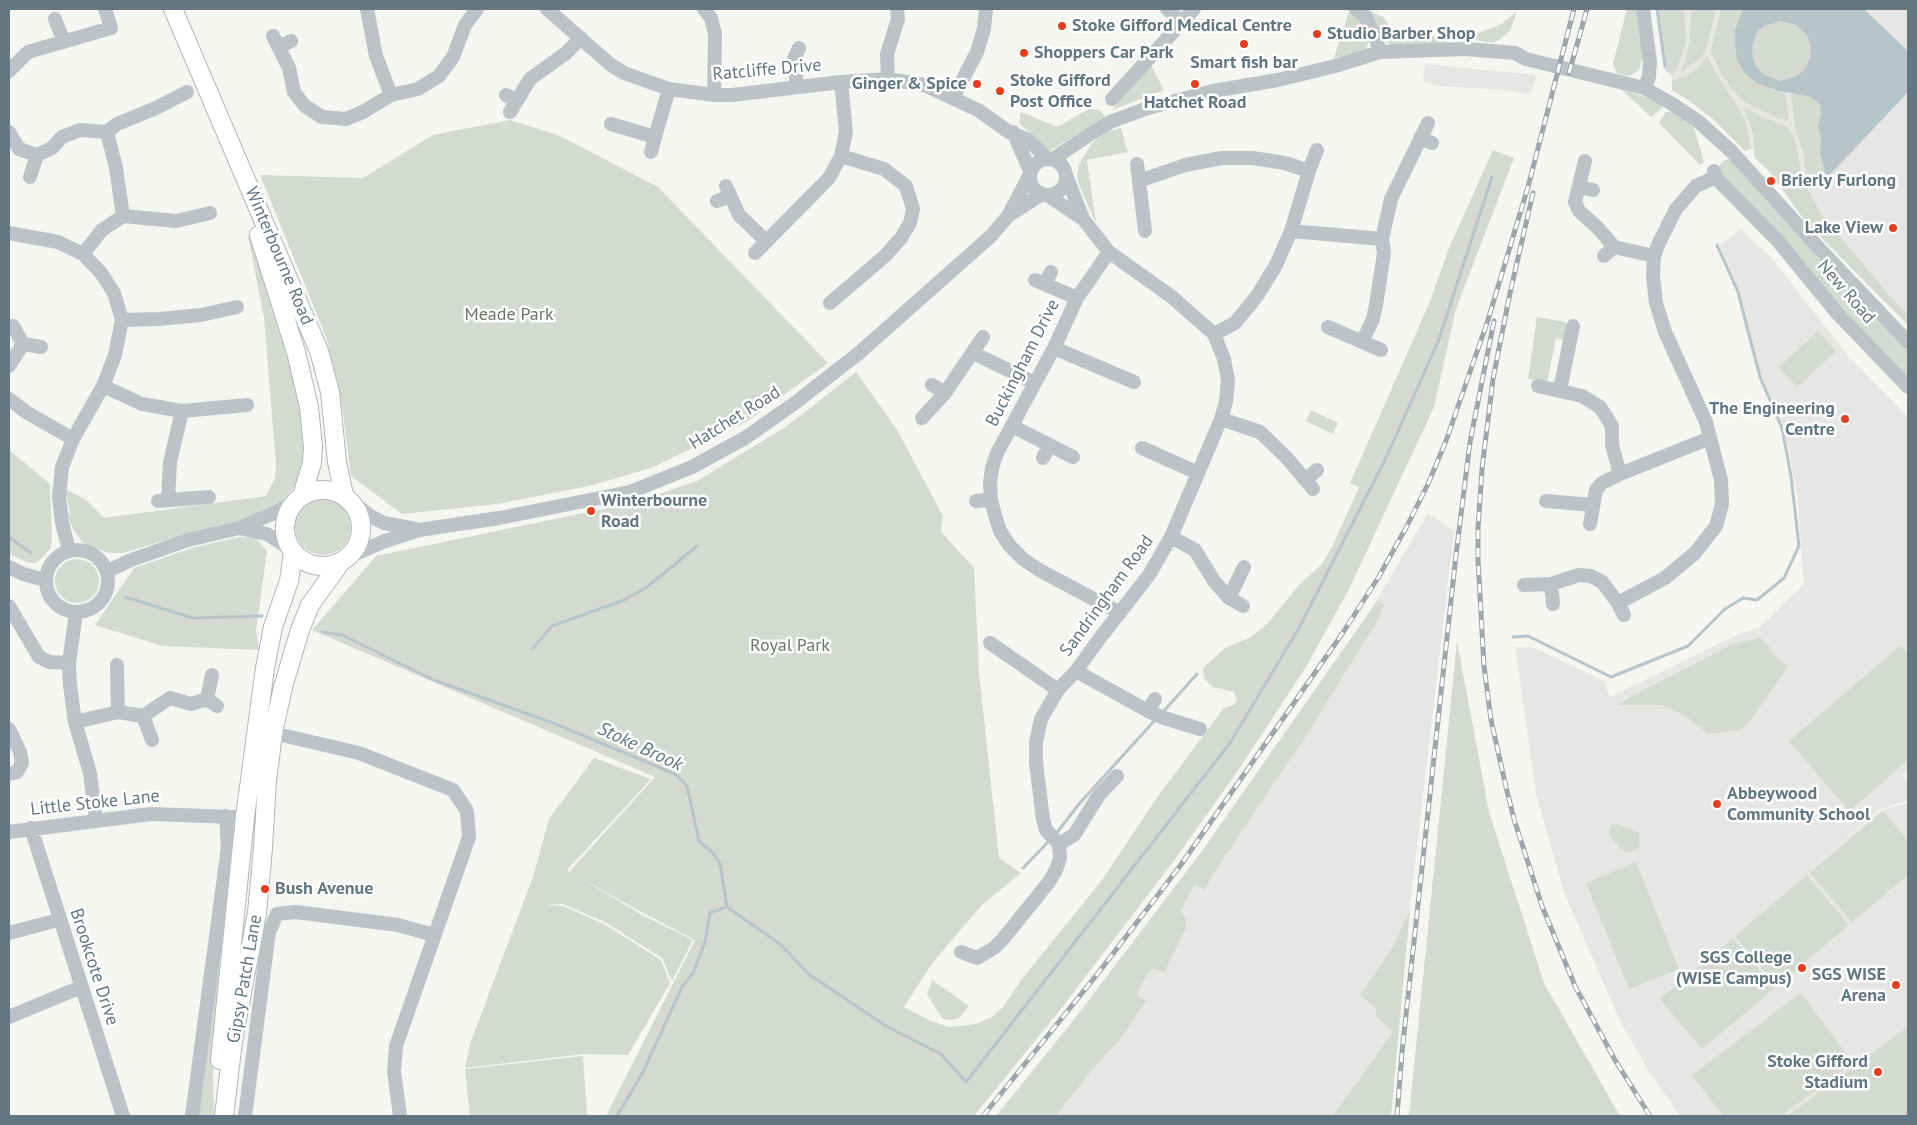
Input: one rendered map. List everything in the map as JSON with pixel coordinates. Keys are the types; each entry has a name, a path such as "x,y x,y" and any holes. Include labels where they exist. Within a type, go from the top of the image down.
{"main road":[{"name":"Winterbourne Road","path":"173,9 319,351 330,392 337,462 347,497"},
{"name":"Winterbourne Road","path":"228,137 296,352 309,407 312,463 299,498"},
{"path":"316,490 334,490 347,497 357,508 362,526 360,540 353,552 344,560 324,566 308,563 292,550 285,527 286,517 299,498 316,490"},
{"name":"Gipsy Patch Lane","path":"224,1116 233,1041 257,913 267,781 265,730 273,627 288,582 292,550"},
{"name":"Gipsy Patch Lane","path":"224,1116 219,1069 245,817 265,730 283,688 310,605 344,560"},
{"name":"Gipsy Patch Lane","path":"245,817 257,814 267,781"}],"street":[{"path":"9,71 28,52 111,28 105,9"},
{"path":"367,9 376,56 391,95"},
{"path":"291,40 276,42 288,68 294,92 306,106 322,117 346,119 363,112 391,95 418,90 440,76 453,57 465,25 477,9"},
{"name":"Ratcliffe Drive","path":"547,9 611,65 624,73 669,89 732,96 841,82 888,79 924,85 978,110 1009,132 1013,132 1028,140 1050,159"},
{"path":"704,9 711,18 715,34 714,95"},
{"path":"888,79 887,54 898,19 897,9"},
{"path":"953,98 977,52 984,29 986,9"},
{"path":"1167,9 1182,22"},
{"path":"1112,99 1194,9"},
{"path":"1356,9 1365,16 1375,36 1380,52"},
{"path":"1643,9 1650,62 1649,77 1644,88"},
{"path":"55,19 64,42"},
{"path":"511,103 530,79 566,53 581,38"},
{"path":"1030,173 1037,162 1050,159 1110,122 1171,101 1213,91 1278,80 1335,66 1380,52 1465,49 1515,53 1526,58 1573,71 1644,88 1690,115 1723,143 1908,342"},
{"path":"792,54 797,87"},
{"path":"755,253 829,178 841,156 846,132 841,82"},
{"path":"651,152 669,89"},
{"path":"9,132 19,149 37,155 52,148 62,137 80,130 107,132 117,124 156,108 187,92"},
{"path":"1362,342 1373,319 1376,305 1384,253 1382,239 1391,199 1426,141 1428,123"},
{"path":"611,124 655,138"},
{"path":"107,132 116,168 123,216"},
{"path":"1013,132 1030,173 1032,187 1045,194 1053,194 1062,189 1066,181 1065,172 1058,161 1050,159"},
{"path":"1065,172 1087,137"},
{"path":"1214,334 1234,323 1257,296 1276,265 1291,231 1317,150"},
{"path":"30,177 37,155"},
{"path":"830,303 848,278 885,256 901,238 910,223 913,209 906,186 884,169 841,156"},
{"path":"1139,181 1185,166 1222,158 1253,158 1285,163 1309,171"},
{"path":"1585,161 1586,189 1575,202 1579,211 1598,228 1609,251 1654,256"},
{"path":"1136,164 1146,231"},
{"name":"Sandringham Road","path":"1059,844 1046,830 1043,819 1035,760 1038,727 1058,690 1076,671 1149,575 1171,537 1222,419 1228,380 1224,359 1214,334 1172,297 1109,252 1084,219 1065,172"},
{"name":"Hatchet Road","path":"344,560 385,541 419,530 499,518 630,492 692,467 745,438 795,403 858,352 990,236 1008,216 1030,173"},
{"name":"New Road","path":"1524,585 1552,584 1578,575 1591,576 1602,582 1621,609 1665,578 1695,553 1716,526 1722,504 1721,480 1700,408 1672,350 1659,317 1654,289 1654,256 1666,226 1684,198 1696,186 1715,174 1778,241 1837,313 1908,387"},
{"path":"724,194 740,215 766,241"},
{"name":"Hatchet Road","path":"1008,216 1045,194"},
{"name":"Sandringham Road","path":"1045,194 1084,219"},
{"path":"83,254 102,230 123,216 176,221 210,214"},
{"path":"1291,231 1382,239"},
{"path":"9,233 58,242 83,254 101,273 114,293 122,320 115,355 104,386 73,439 62,467 59,496 62,524 69,550"},
{"name":"Buckingham Drive","path":"1109,252 1077,298 1054,348 997,453 992,468 991,500 1000,531 1010,546 1023,559 1039,570 1120,612"},
{"path":"1043,279 1077,298"},
{"path":"122,320 201,315 237,307"},
{"path":"13,326 23,344"},
{"path":"1328,327 1380,350"},
{"path":"1560,390 1574,333"},
{"path":"922,418 945,393 983,337"},
{"path":"23,344 40,347"},
{"path":"9,366 23,344"},
{"path":"1054,348 1134,382"},
{"path":"973,353 1035,384"},
{"path":"932,385 945,393"},
{"path":"104,386 142,404 182,411 246,405"},
{"path":"1538,386 1582,396 1600,407 1612,426 1612,445 1620,474"},
{"path":"9,399 26,412 73,439"},
{"path":"182,411 163,501 209,497"},
{"path":"1222,419 1260,432 1286,456 1309,485 1317,470"},
{"path":"1012,426 1046,452 1073,457"},
{"path":"1590,524 1596,490 1602,483 1710,438"},
{"path":"1142,448 1198,473"},
{"path":"1561,488 1553,502 1592,505"},
{"name":"Hatchet Road","path":"347,497 370,516 384,523 419,530"},
{"path":"108,571 132,560 188,540 239,528 279,511 299,498"},
{"path":"976,501 991,500"},
{"path":"239,528 267,534 292,550"},
{"path":"1171,537 1195,550 1214,581 1229,598 1243,606"},
{"path":"69,550 88,552 98,557 108,571 108,586 104,597 90,610 76,612 65,610 56,605 48,594 46,580 50,564 57,556 69,550"},
{"path":"9,567 23,574 46,580"},
{"path":"1229,598 1244,567"},
{"path":"1552,584 1553,604"},
{"path":"9,606 39,657 49,662 69,663"},
{"path":"76,612 69,663 74,722 90,772 96,820"},
{"path":"990,643 1058,690"},
{"path":"116,665 118,712"},
{"path":"1076,671 1148,711 1200,729"},
{"path":"74,722 118,712 143,716 170,698 191,704 212,703 212,675"},
{"path":"1148,711 1155,699"},
{"path":"143,716 152,740"},
{"path":"9,729 20,752 22,763 17,772 9,774"},
{"path":"265,730 359,753 453,790 467,811 469,837 396,1046 394,1071 400,1116"},
{"path":"961,952 978,963 1003,940 1049,882 1060,858 1059,844 1074,835 1099,795 1117,776"},
{"name":"Little Stoke Lane","path":"9,832 151,814 245,817"},
{"path":"192,1116 228,847 226,816"},
{"name":"Brookcote Drive","path":"31,828 58,920 123,1116"},
{"path":"244,1116 269,932 277,914 296,912 398,925 434,936"},
{"path":"9,933 58,920"},
{"path":"9,1017 81,987"}],"shaded area":[{"name":"Lake View","path":"1658,9 1908,9 1908,325 1805,221 1769,171 1754,157 1754,150 1745,151 1714,120 1672,90 1672,75 1666,71"},
{"path":"1743,9 1864,9 1908,51 1908,92 1827,178 1820,154 1821,137 1818,127 1821,113 1820,104 1809,96 1778,91 1755,82 1744,72 1737,60 1735,30","holes":["1780,21 1796,25 1807,35 1810,44 1811,55 1805,69 1797,76 1780,81 1763,74 1755,65 1752,52 1757,33 1764,26"]},
{"path":"1425,64 1536,75 1530,95 1506,90 1440,86 1423,82"},
{"path":"1741,229 1773,260 1849,357 1908,417 1908,770 1903,775 1908,782 1908,800 1879,810 1805,873 1881,810 1908,803 1908,1116 1680,1116 1650,1073 1625,1030 1634,1022 1624,1030 1564,892 1536,794 1515,647 1535,648 1604,681 1610,697 1734,636 1760,627 1804,584 1797,494 1784,427 1761,376 1739,292 1719,245"},
{"path":"1428,513 1454,531 1393,1052 1388,1116 1001,1116 1170,905 1354,639"}],"green space":[{"path":"1365,9 1383,17 1391,27 1441,38 1453,37 1445,44 1393,47 1382,39"},
{"path":"1627,9 1638,9 1644,53 1639,70 1630,76 1617,74 1613,64"},
{"path":"1658,9 1684,9 1686,42 1678,66 1672,75 1666,71"},
{"path":"1691,9 1716,9 1706,49 1701,58 1680,73 1686,59 1690,39"},
{"path":"1721,9 1743,9 1735,30 1735,45 1770,89 1785,93 1789,120 1777,118 1746,103 1732,90 1720,71 1711,51"},
{"path":"1349,11 1360,20 1369,41 1366,49 1334,58"},
{"path":"1517,11 1510,31 1497,41 1492,43 1462,38 1493,28 1503,23"},
{"path":"1780,21 1796,25 1807,35 1811,56 1805,69 1797,76 1780,81 1763,74 1755,65 1752,53 1757,33 1764,26"},
{"path":"1707,56 1745,119 1750,149 1745,151 1714,120 1672,90 1672,80 1684,77 1697,69"},
{"path":"1151,65 1164,90 1112,110"},
{"path":"1621,89 1660,102 1662,108 1651,117"},
{"path":"1791,94 1809,96 1820,104 1821,113 1818,127 1821,137 1820,154 1827,178 1818,188 1812,188 1806,176 1804,156 1795,127"},
{"path":"1744,107 1758,115 1786,126 1794,135 1801,171 1807,188 1821,214 1908,315 1908,325 1805,221 1769,171 1754,157 1754,137"},
{"path":"1089,109 1100,110 1105,117 1050,151 1019,123 1021,112 1057,127"},
{"path":"1673,111 1694,128 1704,162 1700,165 1659,123 1666,112"},
{"name":"Meade Park","path":"510,120 558,135 658,187 828,363 746,422 651,468 589,486 497,504 402,514 351,476 342,406 326,337 260,175 363,178 433,135"},
{"path":"1121,128 1128,152 1087,160 1096,223 1079,185 1077,175 1079,164 1092,143 1106,132"},
{"name":"Royal Park","path":"1493,150 1514,158 1456,309 1434,407 1349,589 1306,667 1237,772 1176,858 1060,1010 974,1116 606,1116 695,940 579,877 642,915 693,940 672,981 662,958 605,922 563,904 547,905 563,906 604,924 661,960 670,983 628,1055 584,1054 465,1068 470,1044 533,877 549,819 594,758 651,779 567,870 569,872 655,777 312,630 376,556 632,503 697,481 787,426 856,372 896,428 943,516 941,532 974,568 979,672 999,858 1021,873 982,905 933,962 904,1007 931,1021 949,1027 976,1024 992,1017 1003,1007 1022,979 1102,880 1156,799 1224,708 1234,705 1237,700 1234,692 1213,687 1204,678 1203,668 1225,648 1251,637 1267,624 1300,584 1322,564 1333,545 1359,487 1350,483 1429,304 1449,248"},
{"path":"1727,159 1732,160 1765,200 1864,307 1908,351 1908,382 1719,172 1720,164"},
{"path":"252,234 299,390 306,445 301,474 297,484 285,498 269,510 248,520 172,538 123,553 109,553 83,543 73,529 67,515 70,513 65,489 85,499 104,518 266,496 275,478 276,464 264,318 248,236"},
{"path":"1537,317 1565,322 1568,330 1565,340 1556,338 1547,382 1528,379"},
{"path":"1818,331 1836,351 1797,387 1779,367"},
{"path":"1311,410 1338,423 1333,434 1306,421"},
{"path":"9,450 50,484 52,541 50,549 37,563 29,563 9,554"},
{"path":"318,499 328,499 343,507 349,516 351,527 349,538 343,547 328,555 318,555 307,550 300,543 295,532 295,522 300,511 307,504"},
{"path":"240,537 256,538 267,551 256,630 259,650 162,646 95,625 134,568 195,547"},
{"path":"81,559 93,565 98,572 98,590 93,597 86,602 73,603 65,600 58,593 55,577 58,569 65,562"},
{"path":"1377,601 1384,604 1376,623 1306,736 1204,890 1194,885 1181,911 1186,919 1186,928 1165,971 1153,969 1148,973 1137,993 1138,996 1146,1001 1120,1039 1091,1071 1056,1116 996,1116 1072,1022 1202,851"},
{"path":"1760,638 1768,645 1774,655 1788,666 1751,720 1741,730 1709,734 1684,715 1662,705 1618,705 1735,643"},
{"path":"1457,641 1489,812 1544,983 1620,1116 1409,1116"},
{"path":"1901,645 1908,653 1908,760 1849,811 1789,741"},
{"path":"1883,811 1908,841 1908,875 1852,922 1810,873"},
{"path":"1618,824 1639,833 1640,847 1631,852 1622,851 1609,834 1611,825"},
{"path":"1636,862 1679,969 1629,989 1586,883"},
{"path":"1807,875 1849,925 1777,986 1735,936"},
{"path":"1410,910 1391,1116 1333,1116 1393,1032 1375,1015 1377,1009 1360,995 1391,950"},
{"path":"1733,938 1775,988 1702,1049 1660,999"},
{"path":"223,967 214,1037 214,1116 196,1116 216,970"},
{"path":"932,980 969,1006 959,1018 943,1019 927,995"},
{"path":"1801,993 1853,1063 1781,1116 1723,1116 1692,1075"},
{"name":"Stoke Gifford Stadium","path":"1908,1027 1908,1116 1787,1116"},
{"path":"583,1056 587,1116 470,1116 465,1069"}],"waterway":[{"path":"1657,9 1665,66"},
{"path":"322,632 342,635 434,680 553,723 675,774 687,786 699,841 712,852 720,863 727,907 780,944 810,975 886,1026 941,1054 966,1082 1230,743 1299,628 1385,460 1438,342 1492,177"},
{"path":"1513,637 1528,636 1611,677 1688,646 1725,609 1743,598 1757,600 1784,578 1799,546 1791,476 1782,428 1760,377 1738,292 1717,245"},
{"name":"Stoke Brook","path":"9,537 31,553"},
{"path":"533,648 552,626 624,600 647,587 697,546"},
{"name":"Stoke Brook","path":"125,597 193,618 262,616"},
{"path":"1162,713 1197,674"},
{"path":"1055,835 1079,804 1156,719"},
{"path":"1023,868 1051,839"},
{"path":"617,1116 643,1072 682,987 693,973 705,942 710,913 727,907"}],"railway":[{"path":"983,1116 1099,972 1180,866 1342,634 1378,578 1407,526 1428,484 1446,441 1488,320 1528,187 1574,9"},
{"path":"1569,73 1587,9"},
{"path":"1533,193 1493,379 1482,469 1478,560 1484,666 1491,720 1506,787 1514,819 1542,906 1575,986 1615,1060 1650,1116"},
{"path":"1397,1116 1402,1052 1456,555 1470,442 1494,321"}],"place":[{"name":"Stoke Gifford Medical Centre","path":"1062,26"},
{"name":"Studio Barber Shop","path":"1317,34"},
{"name":"Smart fish bar","path":"1244,44"},
{"name":"Shoppers Car Park","path":"1024,53"},
{"name":"Ginger & Spice","path":"977,84"},
{"name":"Hatchet Road","path":"1195,84"},
{"name":"Stoke Gifford Post Office","path":"1000,91"},
{"name":"Brierly Furlong","path":"1771,181"},
{"name":"Lake View","path":"1893,228"},
{"name":"The Engineering Centre","path":"1845,419"},
{"name":"Winterbourne Road","path":"591,511"},
{"name":"Abbeywood Community School","path":"1717,804"},
{"name":"Bush Avenue","path":"265,889"},
{"name":"SGS College (WISE Campus)","path":"1802,968"},
{"name":"SGS WISE Arena","path":"1896,985"},
{"name":"Stoke Gifford Stadium","path":"1878,1072"}]}
